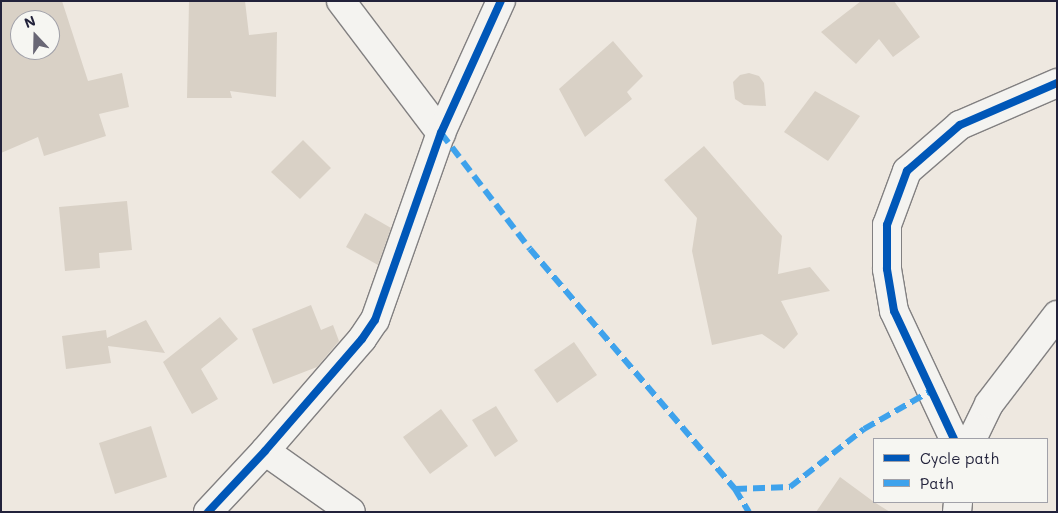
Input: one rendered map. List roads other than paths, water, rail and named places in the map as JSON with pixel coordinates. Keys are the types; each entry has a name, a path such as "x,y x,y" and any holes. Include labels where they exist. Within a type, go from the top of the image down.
{"street":[{"path":"341,1 442,133"},
{"path":"208,512 265,452 362,339 375,320 442,133 501,1"},
{"path":"954,438 894,311 887,269 887,225 907,171 960,125 1057,83"},
{"path":"972,438 989,404 1057,315"},
{"path":"265,452 351,512"}]}
